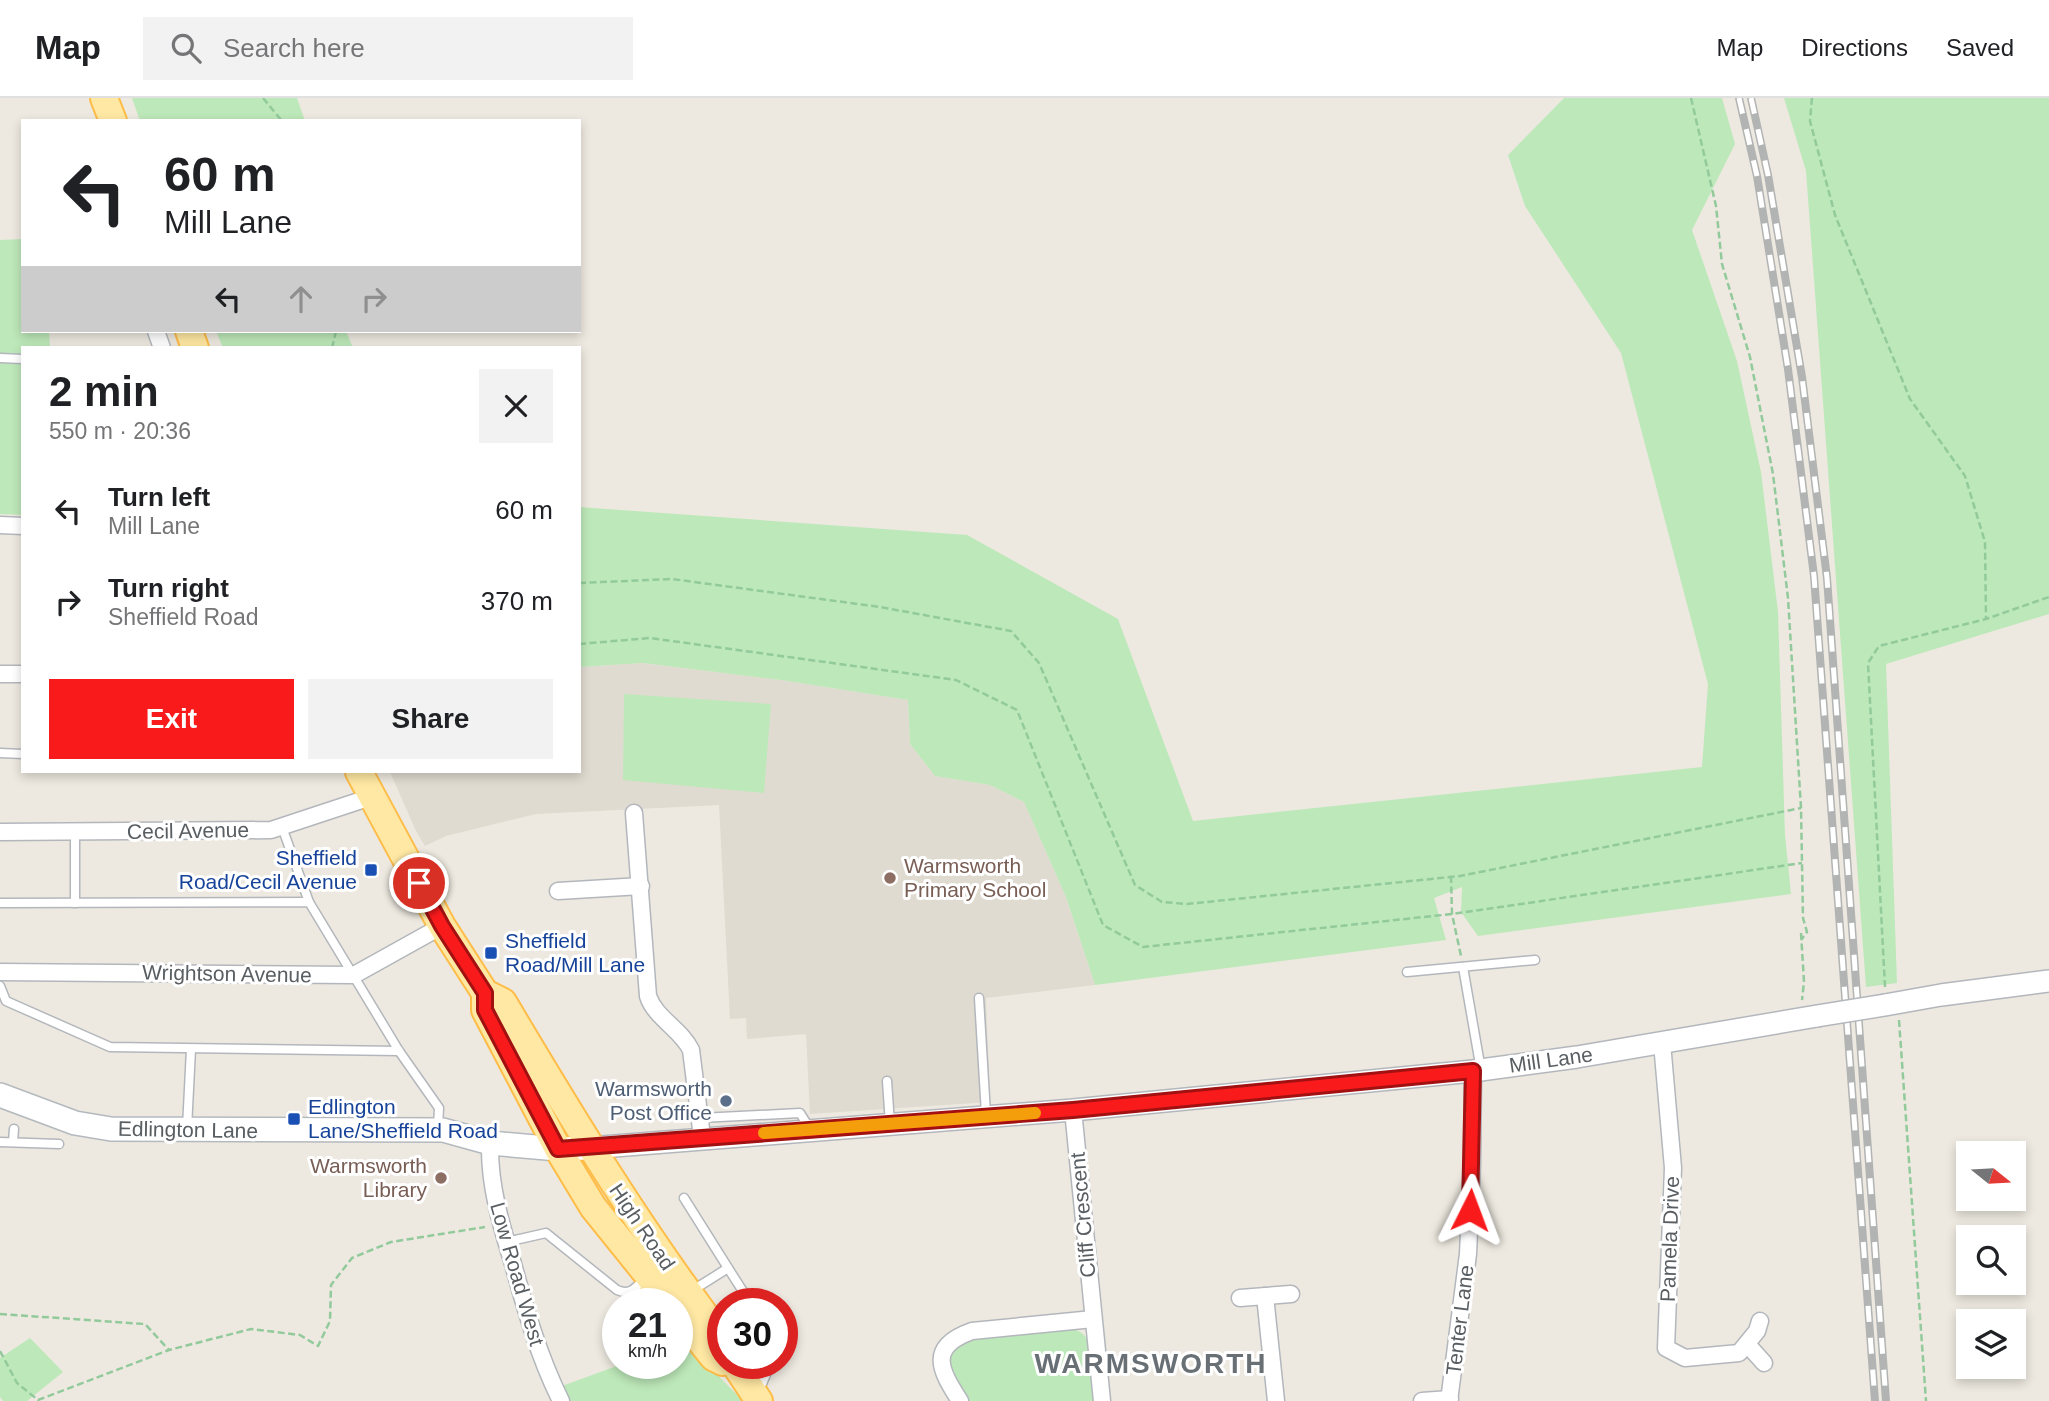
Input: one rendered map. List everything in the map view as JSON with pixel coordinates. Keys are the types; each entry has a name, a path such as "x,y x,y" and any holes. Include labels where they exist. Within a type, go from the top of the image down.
{"main road":[{"path":"104,98 112,119"},
{"path":"359,773 442,926 485,993"},
{"name":"High Road","path":"662,1288 648,1275 593,1207 558,1149 485,1010 485,993 503,1002 670,1288"},
{"name":"Edlington Lane","path":"0,1095 75,1123 111,1129 438,1130 489,1143 558,1149 589,1148"},
{"name":"High Road","path":"693,1314 707,1326"},
{"name":"High Road","path":"693,1325 707,1347"},
{"name":"High Road","path":"741,1379 758,1399"}],"street":[{"path":"0,525 21,526"},
{"path":"0,674 21,674"},
{"name":"Cecil Avenue","path":"0,832 271,830 371,797"},
{"path":"634,813 648,996 651,1005 687,1041 691,1050 701,1128"},
{"path":"558,891 641,886"},
{"name":"Wrightson Avenue","path":"0,972 354,975 442,926"},
{"name":"Mill Lane","path":"589,1148 701,1128 810,1129 890,1124 1073,1110 1477,1070 1662,1043 1941,995 2049,981"},
{"name":"Pamela Drive","path":"1662,1043 1673,1168 1666,1348 1685,1357 1739,1353 1747,1344"},
{"name":"Tenter Lane","path":"1450,1400 1468,1254 1477,1070"},
{"name":"Cliff Crescent","path":"1073,1110 1102,1401"},
{"name":"Low Road West","path":"489,1143 489,1169 506,1242 534,1340 561,1401"},
{"path":"1240,1298 1291,1294"},
{"path":"1265,1296 1276,1401"},
{"path":"960,1401 944,1376 941,1363 944,1349 954,1337 972,1331 1093,1319"},
{"path":"1760,1321 1757,1331 1747,1344 1764,1363"},
{"path":"1422,1401 1450,1400"}],"lane":[{"path":"0,358 21,359"},
{"path":"0,753 21,754"},
{"path":"282,827 309,902 399,1051 439,1108 438,1130"},
{"path":"75,832 75,903"},
{"path":"0,903 309,902"},
{"path":"1408,972 1535,960"},
{"path":"1463,967 1477,1070"},
{"path":"0,986 6,1001 110,1047 399,1051"},
{"path":"979,999 986,1116"},
{"path":"187,1131 191,1049"},
{"path":"887,1081 890,1124"},
{"path":"13,1142 14,1129"},
{"path":"0,1142 59,1144"},
{"path":"684,1198 741,1288"},
{"path":"506,1242 546,1233 617,1290 625,1293 631,1292 648,1275"},
{"path":"693,1293 729,1268"},
{"path":"758,1399 765,1379"}],"path":[{"path":"263,98 280,119"},
{"path":"1691,98 1716,206 1722,264 1750,357 1773,474 1788,598 1801,808 1803,919 1807,932 1801,940"},
{"path":"1812,98 1810,121 1840,227 1910,399 1965,476 1985,542 1986,619"},
{"path":"581,583 672,579 880,607 1012,631 1039,663 1135,885 1162,902 1187,904 1451,876 1801,808"},
{"path":"1926,1401 1892,1004 1868,663 1879,646 1986,619 2049,597"},
{"path":"581,644 650,638 956,680 1017,710 1103,925 1143,947 1452,914 1802,863"},
{"path":"1451,876 1452,914 1463,967"},
{"path":"1801,933 1808,1018"},
{"path":"0,1351 17,1383 38,1400 169,1350 251,1329 300,1335 318,1346 330,1321 331,1285 352,1258 391,1242 502,1225"},
{"path":"0,1314 145,1324 169,1350"}],"shaded area":[{"name":"Warmsworth Primary School","path":"642,663 781,680 908,700 910,744 935,776 990,785 1024,802 1066,897 1095,985 986,998 990,1102 810,1114 806,1034 747,1039 746,1018 730,1019 719,805 536,814 446,836 425,846 416,831 390,773 581,773 581,667"}],"green space":[{"path":"132,98 297,98 304,119 139,119"},
{"path":"1564,98 1722,98 1735,144 1692,230 1737,361 1761,472 1778,612 1785,835 1791,894 1478,936 1461,912 1462,887 1434,898 1446,940 1095,985 1066,897 1024,802 990,785 935,776 910,744 908,700 781,680 643,663 581,667 581,507 967,535 1118,619 1193,821 1702,767 1708,684 1621,353 1525,206 1508,155"},
{"path":"1784,98 2049,98 2049,614 1886,664 1897,983 1866,987 1806,171"},
{"path":"21,239 21,333 49,333 50,346 21,346 21,515 0,514 0,240"},
{"path":"217,333 347,333 352,346 222,346"},
{"path":"624,694 771,704 764,793 623,780"},
{"path":"1069,1328 1082,1333 1090,1346 1095,1401 969,1401 950,1373 951,1352 963,1340"},
{"path":"30,1338 63,1372 27,1401 3,1401 0,1397 0,1358"},
{"path":"693,1350 707,1364 707,1379 721,1379 743,1401 570,1401 562,1386 602,1371 602,1379 693,1379"}],"railway":[{"path":"1739,98 1757,176 1788,369 1814,576 1875,1401"},
{"path":"1751,98 1768,175 1802,377 1827,578 1886,1401"}],"slow traffic":[{"path":"764,1133 1035,1113"}],"place":[{"name":"Sheffield Road/Cecil Avenue","path":"371,870"},
{"name":"Warmsworth Primary School","path":"890,878"},
{"name":"Sheffield Road/Mill Lane","path":"491,953"},
{"name":"Warmsworth Post Office","path":"726,1101"},
{"name":"Edlington Lane/Sheffield Road","path":"294,1119"},
{"name":"Warmsworth Library","path":"441,1178"}],"district":[{"name":"WARMSWORTH","path":"1151,1363"}],"route":[{"path":"419,883 442,926 485,993 485,1010 558,1149 1073,1110 1473,1071 1470,1210"}]}
